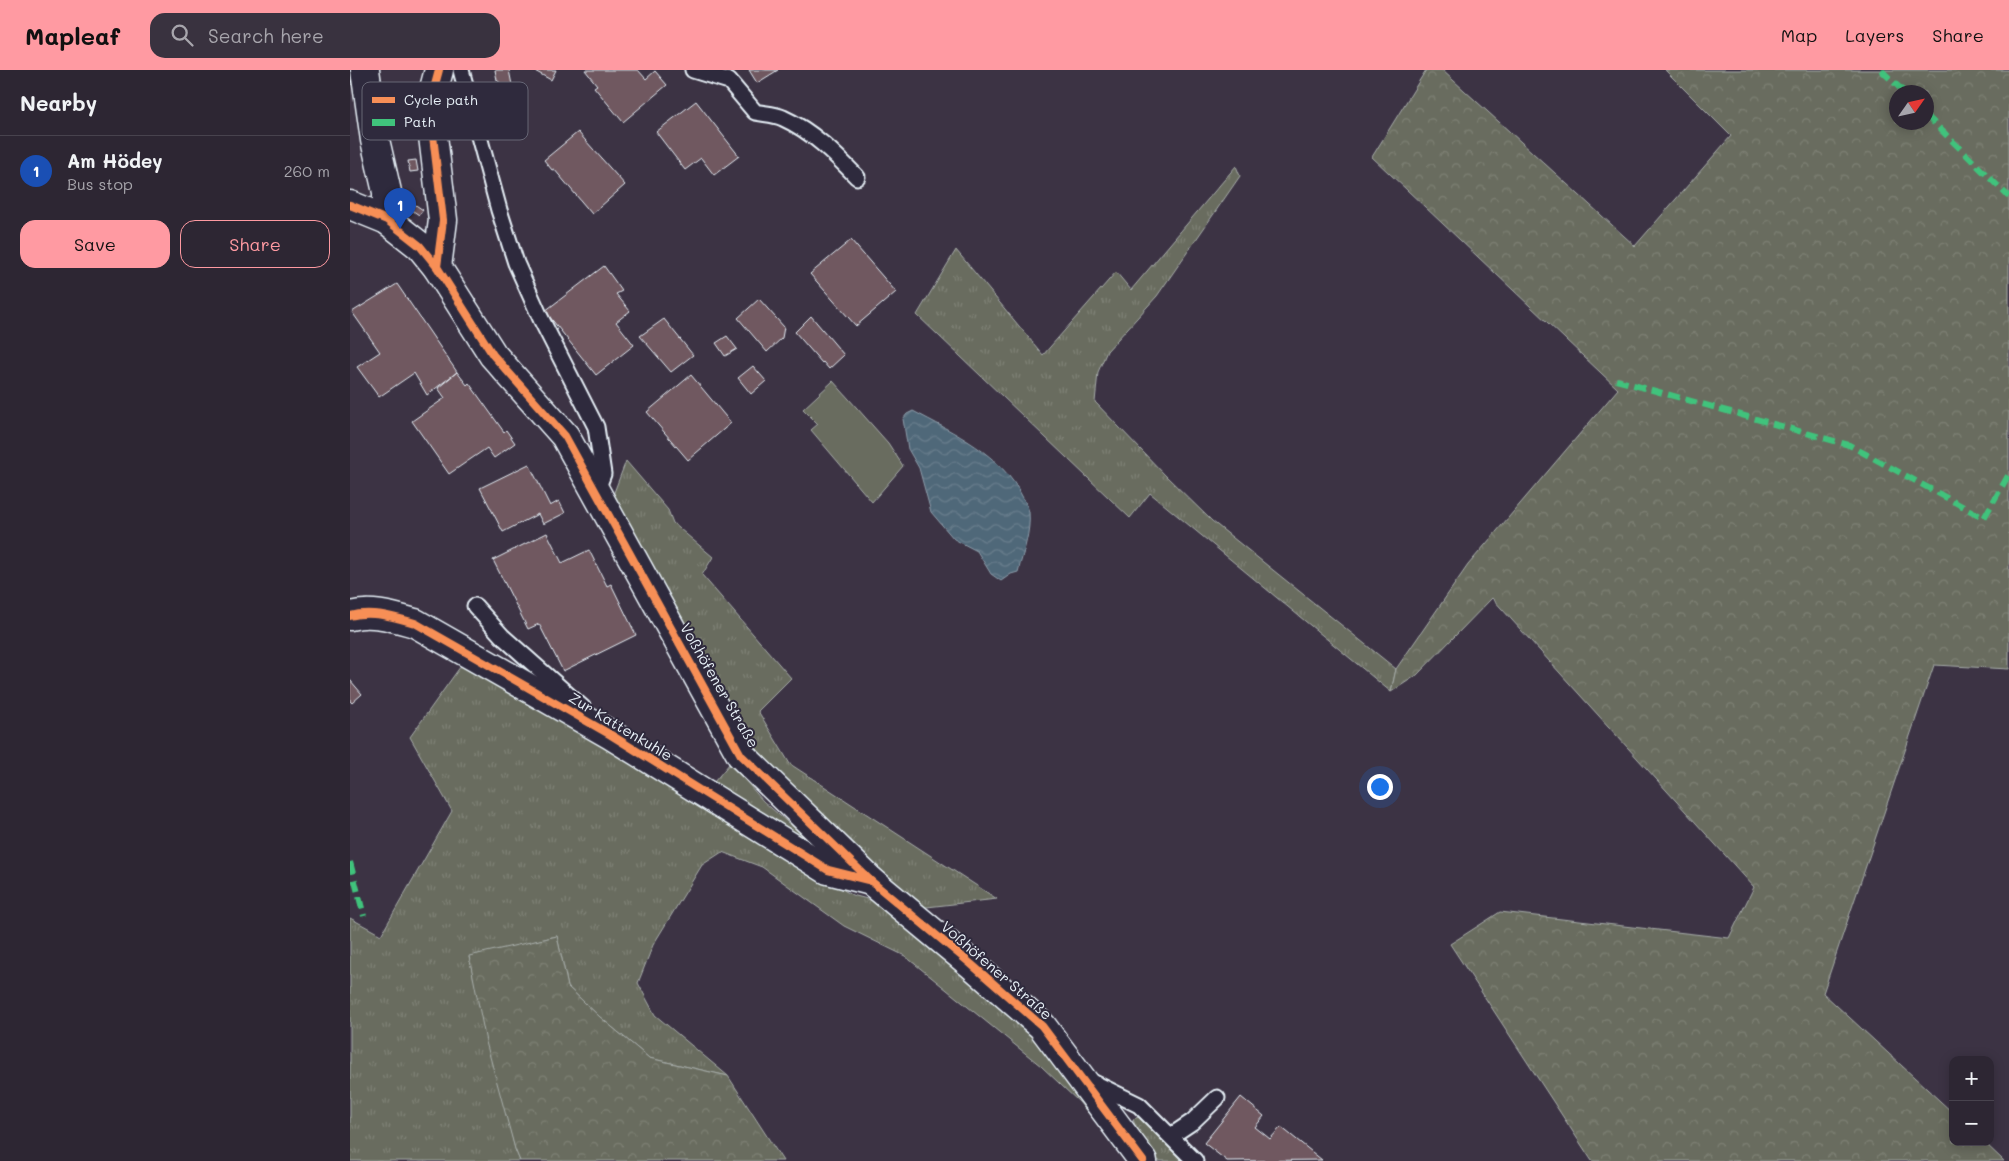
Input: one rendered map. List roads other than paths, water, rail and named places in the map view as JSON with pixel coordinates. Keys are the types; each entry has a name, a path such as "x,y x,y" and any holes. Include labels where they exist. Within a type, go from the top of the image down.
{"street":[{"path":"375,140 387,192 387,220"},
{"path":"433,140 443,220 437,267"},
{"name":"Voßhöfener Straße","path":"350,206 387,220 420,246 437,267 493,356 565,436 741,755 871,881 972,964 1042,1026 1143,1161"},
{"name":"Zur Kattenkuhle","path":"350,616 359,613 384,614 415,623 611,735 828,870 871,881"}],"lane":[{"path":"693,70 729,80 755,112 781,117 808,132 838,157 857,177"},
{"path":"480,140 516,263 541,319 596,427 603,474 596,492"},
{"path":"475,606 502,636 611,735"},
{"path":"1082,1077 1140,1105 1195,1161"},
{"path":"1171,1136 1192,1122 1217,1098"}],"water":[{"path":"913,411 976,446 1003,469 1014,483 1029,512 1028,535 1018,572 1011,574 1001,581 991,574 977,551 954,539 931,512 919,468 908,449 903,419"}],"place":[{"name":"Am Hödey","path":"400,229"}]}
